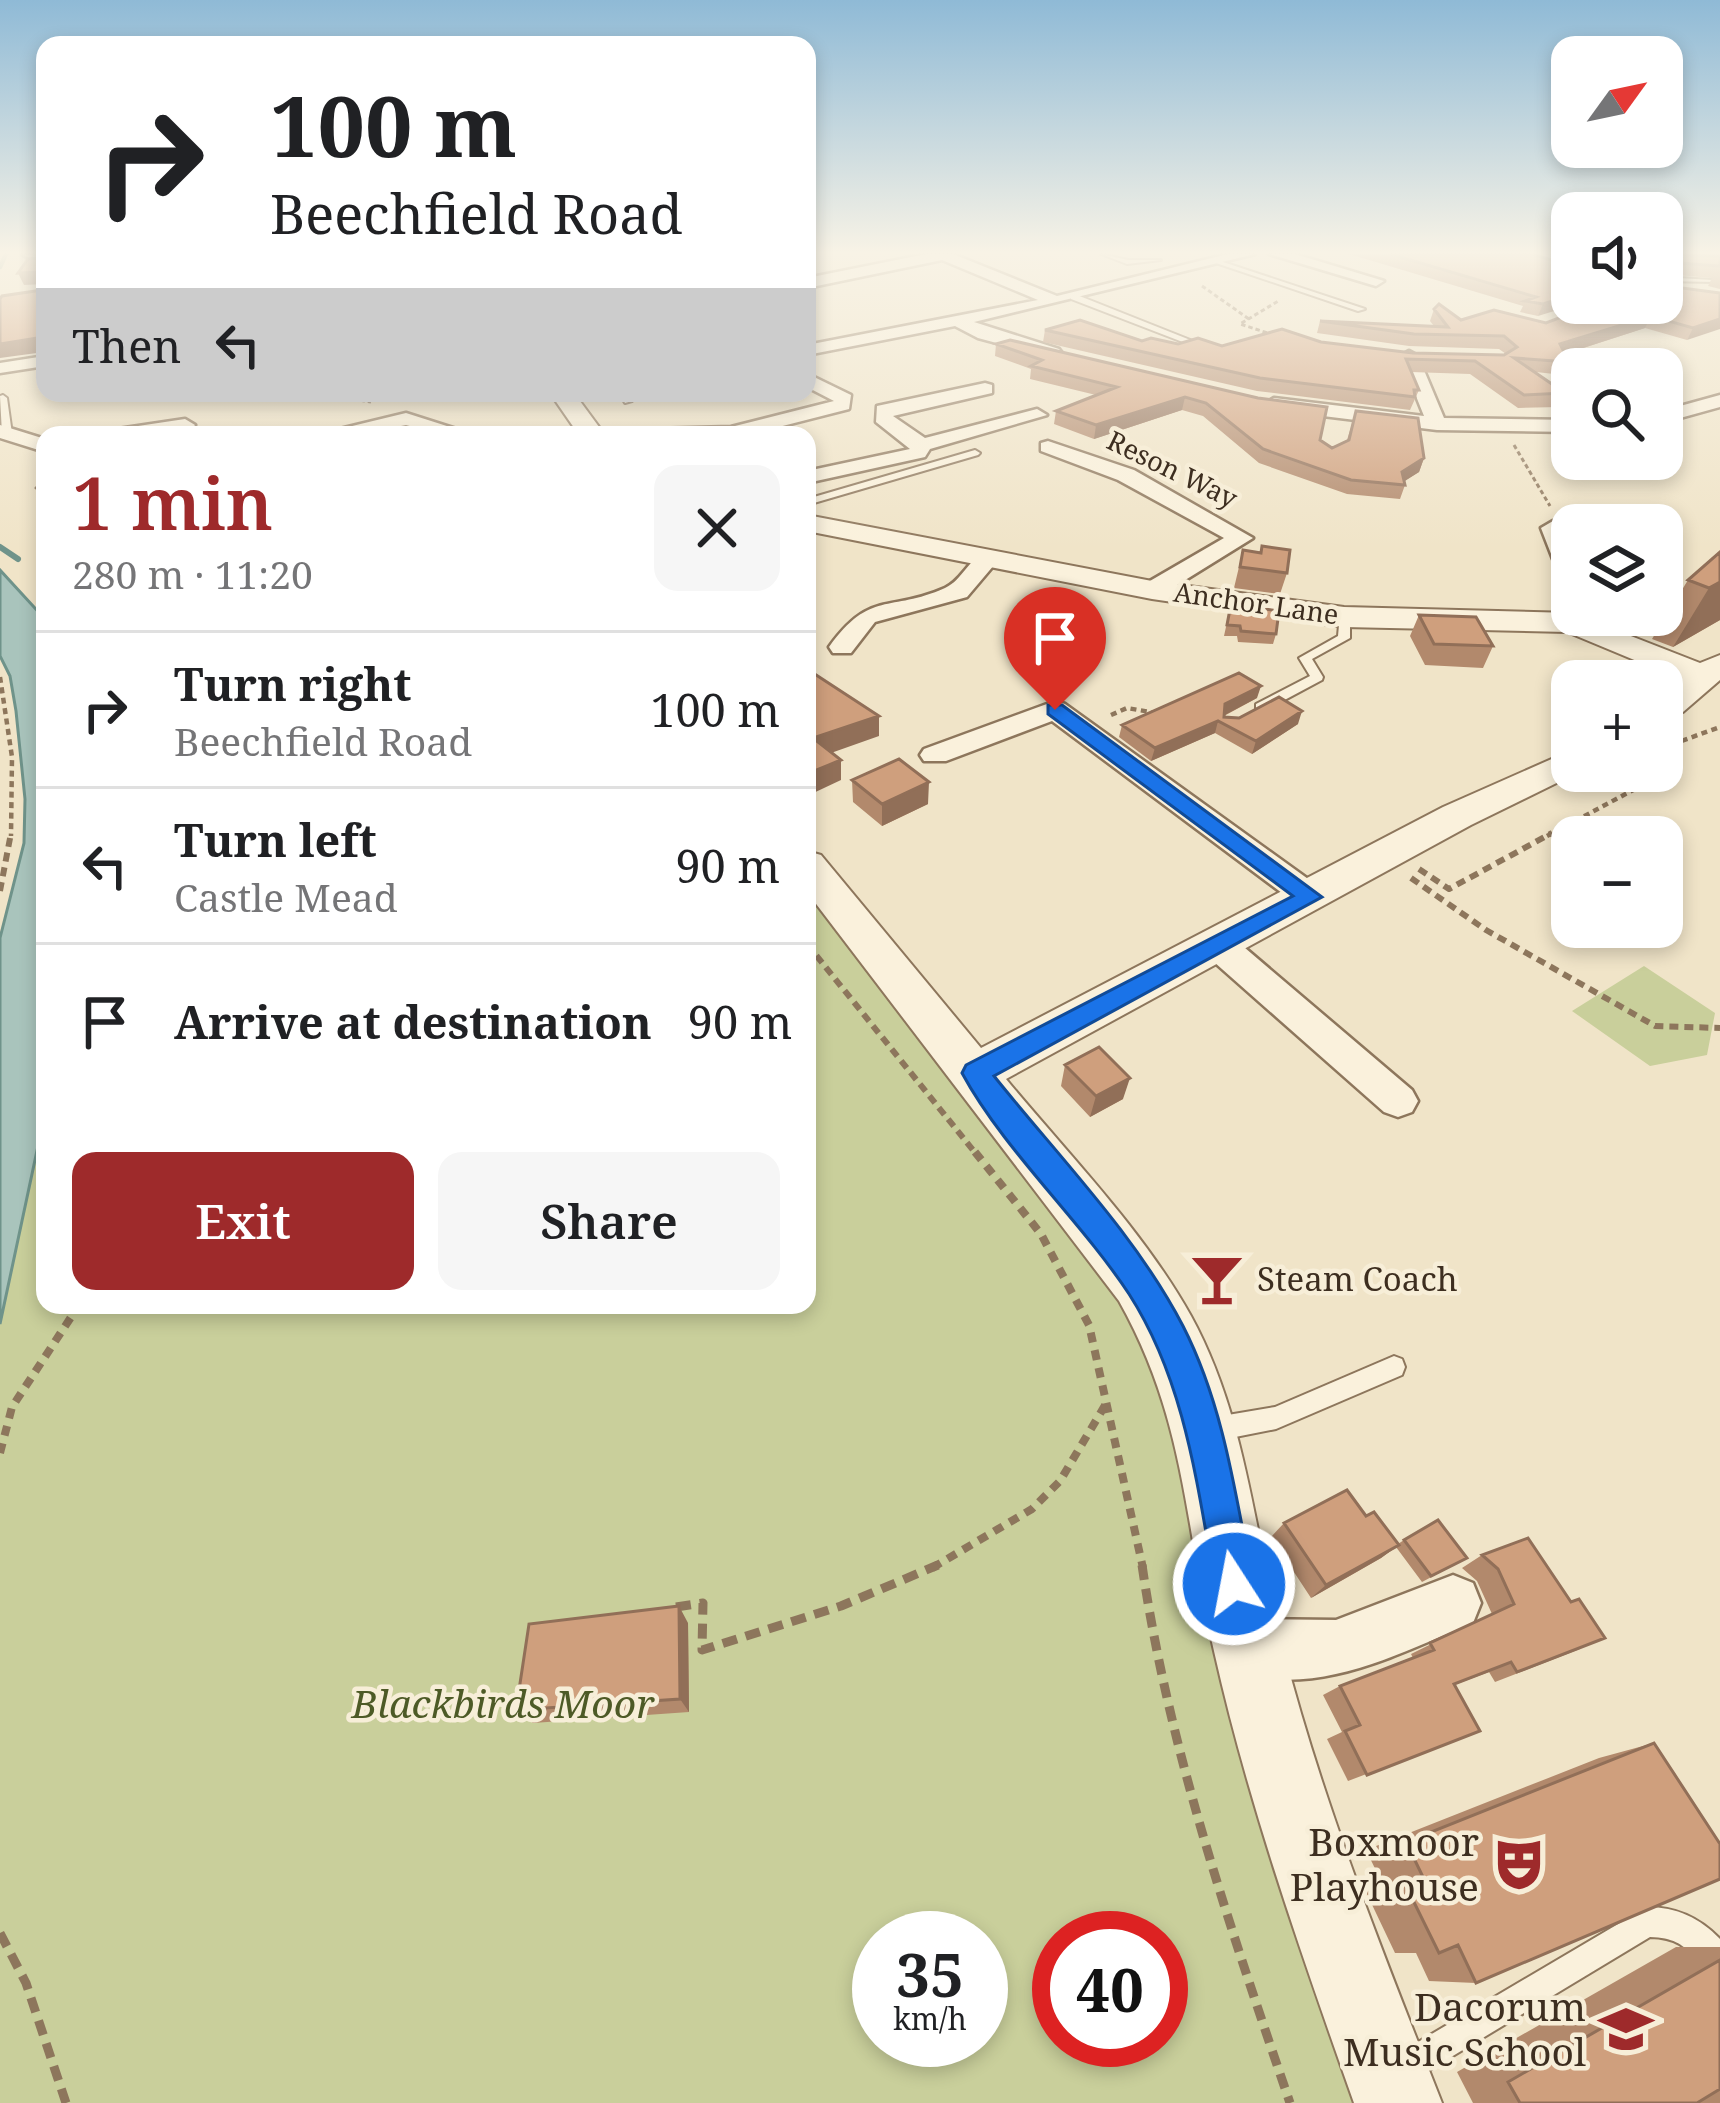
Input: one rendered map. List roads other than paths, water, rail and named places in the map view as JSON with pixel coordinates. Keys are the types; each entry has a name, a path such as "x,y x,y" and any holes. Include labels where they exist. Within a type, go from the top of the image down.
{"street":[{"path":"1053,352 1065,355"},
{"path":"1386,353 1432,357"},
{"path":"1409,356 1437,424"},
{"path":"0,368 36,362"},
{"path":"759,426 842,405 844,399 816,384"},
{"path":"922,445 883,418 884,410 985,389"},
{"path":"1256,400 1337,424 1551,427"},
{"path":"1683,411 1720,401"},
{"path":"375,403 384,426"},
{"path":"816,475 907,457 918,453 922,445 1037,415"},
{"path":"393,426 406,419 432,426"},
{"path":"3,433 36,445"},
{"name":"Reson Way","path":"1048,447 1126,475 1241,538 1152,590"},
{"name":"Anchor Lane","path":"816,525 1152,590 1344,617 1551,622"},
{"path":"842,646 866,616 958,592 988,558"},
{"path":"841,598 866,616"},
{"name":"Anchor Lane","path":"1630,636 1711,670"},
{"path":"1683,697 1711,670"},
{"path":"935,755 1055,710 1310,897"},
{"path":"976,1073 1457,816 1551,771"},
{"path":"816,875 1139,1283 1171,1337 1206,1431 1248,1648 1303,1848 1392,2089"},
{"path":"1218,945 1398,1101"},
{"path":"1248,1648 1336,1649 1453,1603"}],"lane":[{"path":"3,398 3,433"},
{"path":"816,499 975,453"},
{"path":"1249,714 1317,677 1305,658 1344,638 1344,617"},
{"path":"1206,1431 1276,1418 1394,1367"},
{"path":"1392,2089 1421,2062 1648,1922 1670,1921 1693,1932 1720,1964"}],"water":[{"path":"0,570 36,609 36,1155 0,1324 0,938 24,843 25,799 10,676 0,656"}],"waterway":[{"path":"0,547 18,559"}],"place":[{"name":"Steam Coach","path":"1217,1279"},
{"name":"Boxmoor Playhouse","path":"1519,1864"},
{"name":"Dacorum Music School","path":"1626,2029"}],"park label":[{"name":"Blackbirds Moor","path":"503,1704"}]}
